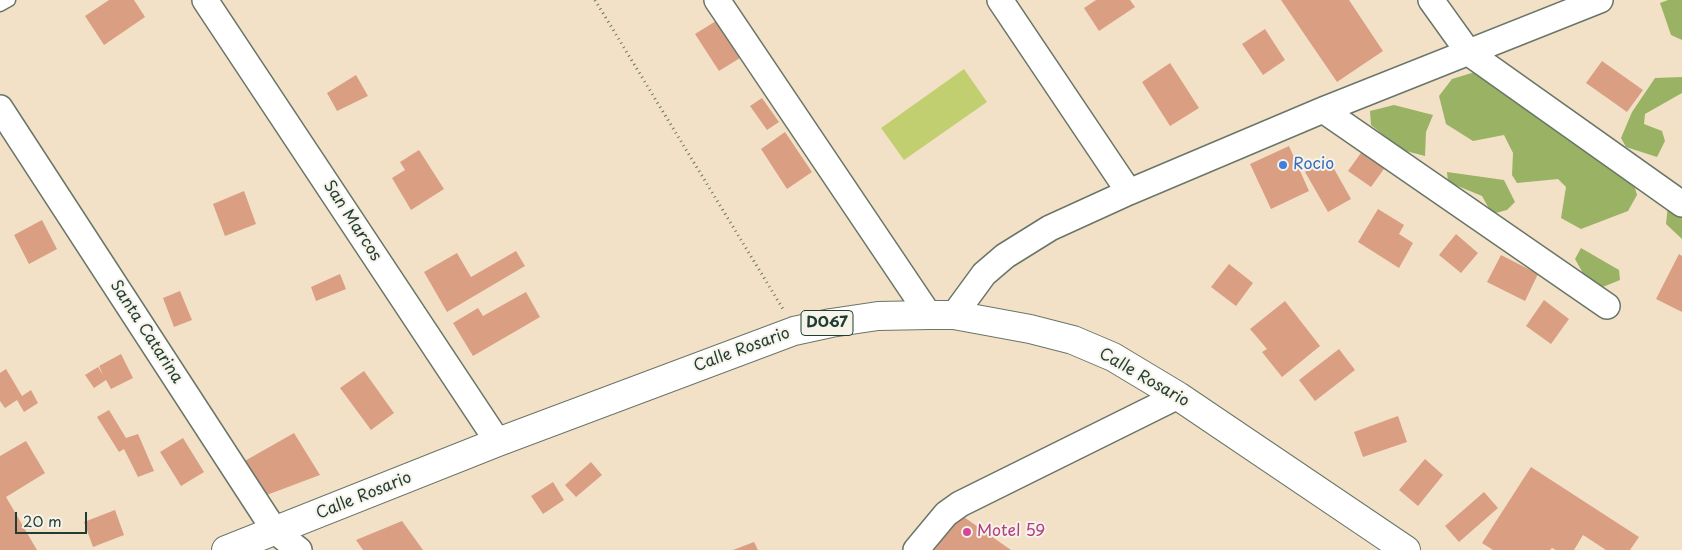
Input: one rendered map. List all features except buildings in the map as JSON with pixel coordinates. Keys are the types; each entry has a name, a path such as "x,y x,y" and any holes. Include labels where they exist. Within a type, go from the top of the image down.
{"main road":[{"name":"Calle Rosario","path":"226,550 498,442 794,331 878,316 941,315 1030,329 1073,340 1113,356 1178,396 1406,550"}],"street":[{"name":"San Marcos","path":"206,0 498,442"},
{"path":"717,0 941,315 1005,256 1050,228 1129,192 1323,110 1600,0"},
{"path":"1000,0 1129,192"},
{"path":"1430,0 1469,52 1682,204"},
{"name":"Santa Catarina","path":"0,108 275,531 299,550"},
{"path":"1323,110 1607,306"},
{"path":"916,550 946,514 960,504 1178,396"}],"lane":[{"path":"0,5 9,0"}],"path":[{"path":"595,0 773,290 794,331"}],"green space":[{"path":"1668,0 1682,0 1682,40 1671,35 1660,3"},
{"path":"1491,67 1626,155 1637,195 1628,211 1581,229 1561,218 1566,187 1558,179 1517,183 1512,175 1513,153 1504,135 1473,141 1446,124 1439,96 1452,79"},
{"path":"964,69 987,102 904,160 881,128"},
{"path":"1682,77 1682,93 1645,114 1644,124 1662,131 1665,141 1657,157 1626,147 1621,138 1632,112 1655,78"},
{"path":"1394,105 1433,115 1426,132 1425,156 1402,150 1371,125 1370,111"},
{"path":"1447,172 1504,180 1515,202 1507,210 1492,214 1482,196 1448,182"},
{"path":"1668,205 1682,210 1682,239 1666,224"},
{"path":"1581,248 1619,270 1620,280 1593,291 1575,259"}],"place":[{"name":"Rocio","path":"1283,165"},
{"name":"Motel 59","path":"967,532"}]}
